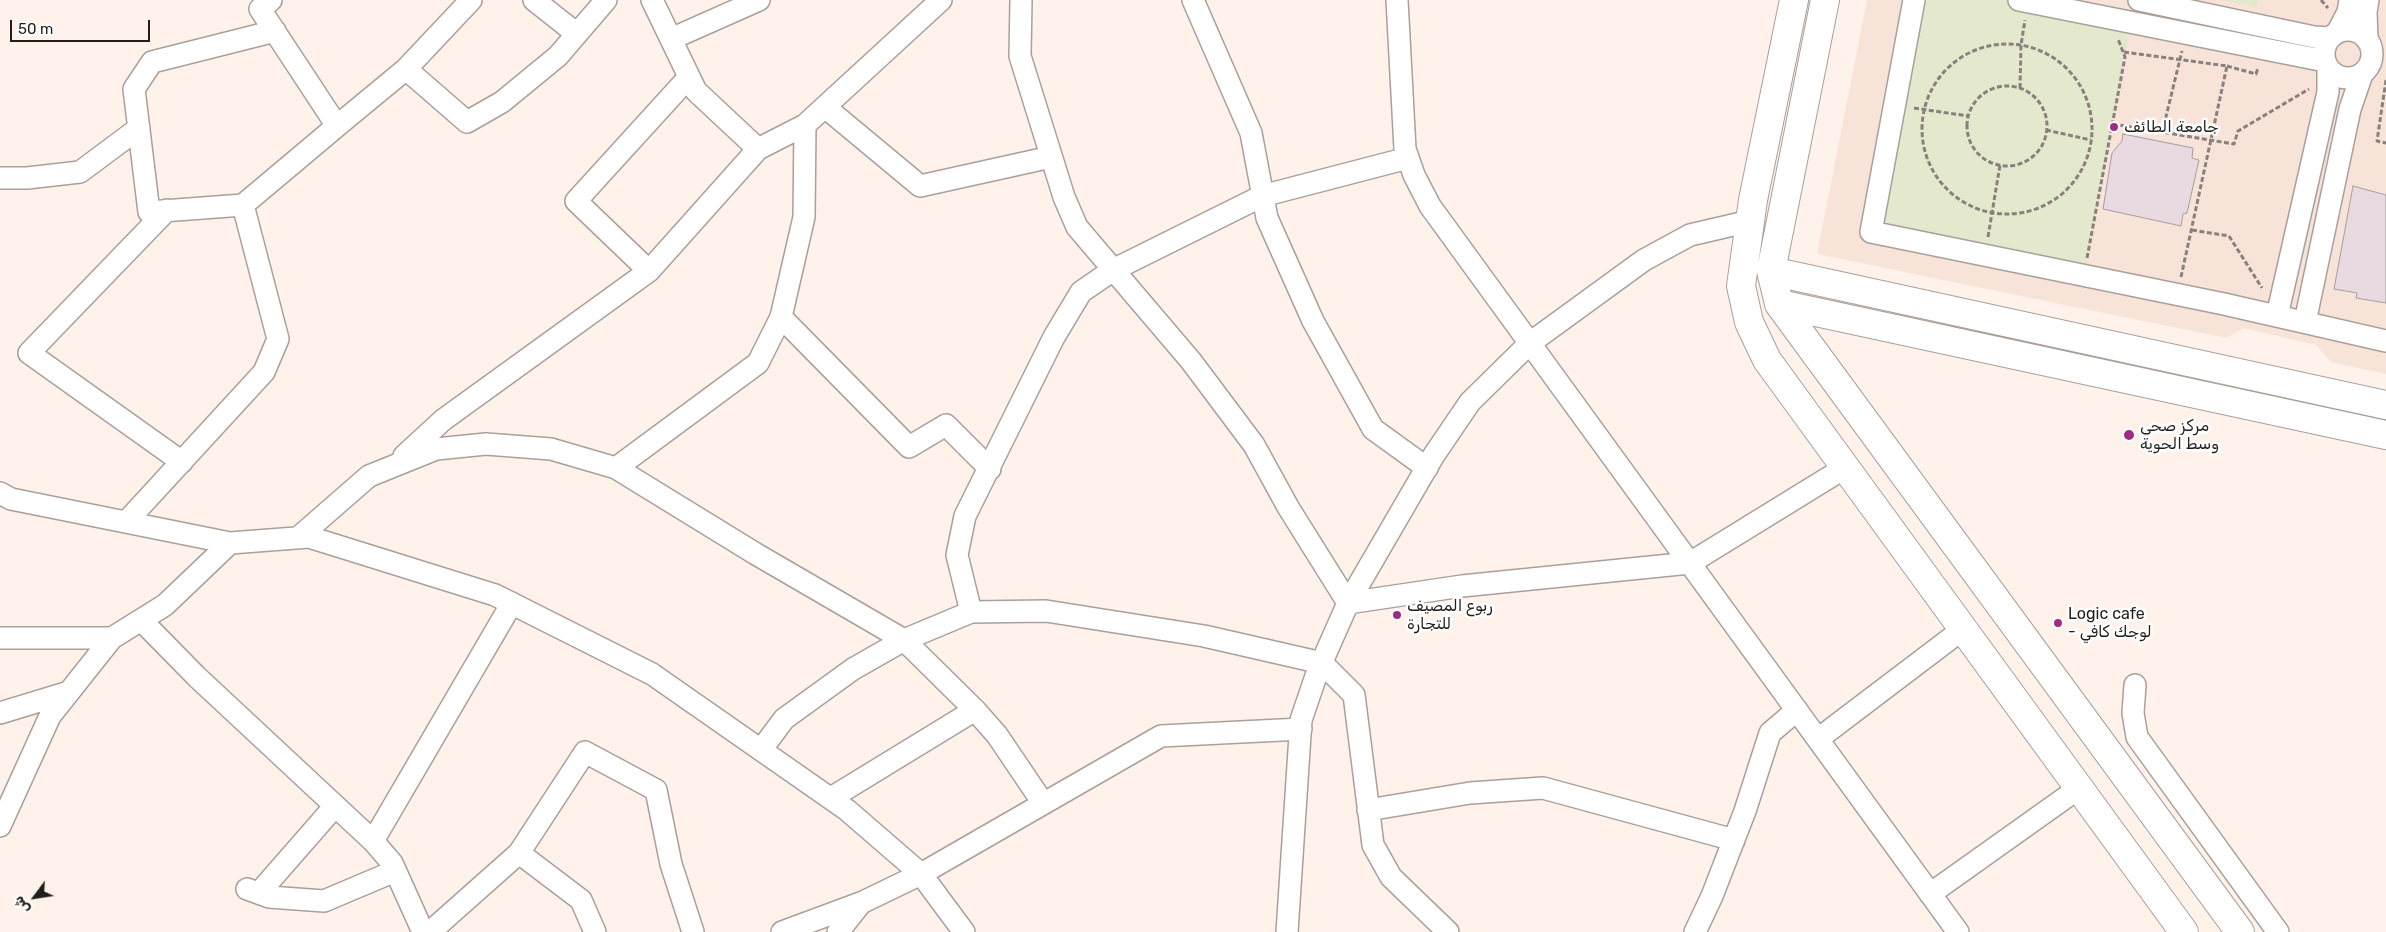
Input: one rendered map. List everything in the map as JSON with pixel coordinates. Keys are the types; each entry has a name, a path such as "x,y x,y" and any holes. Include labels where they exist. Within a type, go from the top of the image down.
{"main road":[{"path":"1794,0 1750,221 1741,286 1749,322 1767,360 2184,932"},
{"path":"1825,0 1771,271 1780,304 2240,932"},
{"path":"1771,271 2386,405"},
{"path":"1780,304 2386,435"}],"street":[{"path":"271,0 260,9 337,126"},
{"path":"275,31 152,62 134,90 149,212 243,205 406,69 471,0"},
{"path":"534,0 577,34"},
{"path":"406,69 467,122 509,96 558,56 606,0"},
{"path":"652,0 696,91 758,149"},
{"path":"671,39 759,0"},
{"path":"393,466 443,420 649,270 758,149 806,125 941,0"},
{"path":"1021,0 1020,56 1064,197 1077,227 1190,361 1254,445 1288,507 1348,603"},
{"path":"1194,0 1251,133 1267,218 1313,321 1373,429 1427,468"},
{"path":"1397,0 1405,149 1414,175 1430,206 1958,932"},
{"path":"1914,0 1871,232 2306,322 2386,341"},
{"path":"2018,0 2185,32 2327,64 2340,77 2355,78 2372,71"},
{"path":"2139,0 2314,37 2353,31 2375,46"},
{"path":"2277,316 2328,92 2326,44 2334,35 2354,1 2366,12 2375,46 2371,62 2372,71 2350,108 2306,322"},
{"path":"649,270 576,201 689,77"},
{"path":"825,107 920,186 1051,157"},
{"path":"616,468 758,363 781,317 804,217 806,125"},
{"path":"0,178 27,178 80,172 139,128"},
{"path":"971,612 957,555 966,516 1054,337 1081,292 1113,270 1262,196 1408,158"},
{"path":"127,522 264,372 278,339 243,205"},
{"path":"167,210 29,353 182,462"},
{"path":"1287,932 1301,720 1322,663 1348,603 1427,468 1470,402 1530,343 1644,260 1690,235 1750,221"},
{"path":"781,317 909,448 946,425 990,469"},
{"path":"299,537 369,476 436,449 486,444 551,449 616,468 756,554 904,640 975,710 996,735 1043,803"},
{"path":"1348,603 1462,586 1690,563 1846,467"},
{"path":"0,494 11,499 230,543 299,537 309,538 495,595 652,674 847,810 921,874 964,932"},
{"path":"0,826 50,716 112,638 165,605 230,543"},
{"path":"373,841 512,603"},
{"path":"761,750 784,719 853,668 904,640 971,612 1046,611 1204,636 1322,663 1354,695 1374,845 1391,877 1448,932"},
{"path":"142,620 197,677 373,841 392,863 423,932"},
{"path":"1818,739 1963,629"},
{"path":"0,638 112,638"},
{"path":"2135,685 2134,713 2137,737 2278,932"},
{"path":"0,713 69,692"},
{"path":"830,798 975,710"},
{"path":"1695,932 1734,840 1770,733 1797,710"},
{"path":"782,932 863,902 921,874 1161,736 1301,728"},
{"path":"430,932 519,853 585,752 656,790 671,864 693,932"},
{"path":"1368,810 1470,793 1543,788 1734,840"},
{"path":"1930,894 2079,788"},
{"path":"335,806 253,891 269,897 324,902 395,871"},
{"path":"519,853 581,900 595,932"},
{"path":"838,932 863,902"}],"path":[{"path":"2162,133 2185,32"},
{"path":"2084,276 2125,57 2116,37"},
{"path":"1993,44 2021,45 2048,54 2069,71 2085,94 2092,121 2090,149 2080,175 2062,196 2038,209 2010,215 1982,211 1957,198 1937,178 1925,152 1922,123 1928,96 1944,72 1966,54 1993,44"},
{"path":"2020,88 2021,45"},
{"path":"2124,52 2227,66 2256,74 2260,60"},
{"path":"2178,295 2227,66"},
{"path":"2386,80 2376,141 2386,143"},
{"path":"2113,124 2211,142 2234,144 2238,131 2310,88 2312,84"},
{"path":"2007,86 2020,88 2031,94 2040,104 2045,116 2046,130 2043,142 2036,153 2026,161 2014,165 2000,165 1988,161 1977,153 1970,142 1967,129 1968,116 1973,103 1982,94 1994,88 2007,86"},
{"path":"1895,105 1968,116"},
{"path":"2046,130 2091,140"},
{"path":"1986,255 2000,165"},
{"path":"2192,230 2229,236 2261,283 2263,291 2256,290"}],"shaded area":[{"name":"جامعة الطائف","path":"1867,0 2386,0 2386,374 2331,362 2316,345 2244,328 2226,338 1817,254"}],"green space":[{"path":"1914,0 2018,0 2131,22 2084,275 1871,232"},
{"path":"2219,0 2258,0 2256,7"}],"building":[{"path":"2123,134 2193,148 2192,158 2199,160 2187,213 2183,214 2181,226 2103,209 2112,153 2122,141"},
{"path":"2353,186 2386,195 2386,303 2356,298 2357,293 2334,289"}],"place":[{"name":"جامعة الطائف","path":"2114,127"},
{"name":"مركز صحي وسط الحوية","path":"2129,435"},
{"name":"ربوع المصيف للتجارة","path":"1397,615"},
{"name":"Logic cafe - لوجك كافي","path":"2058,623"}]}
